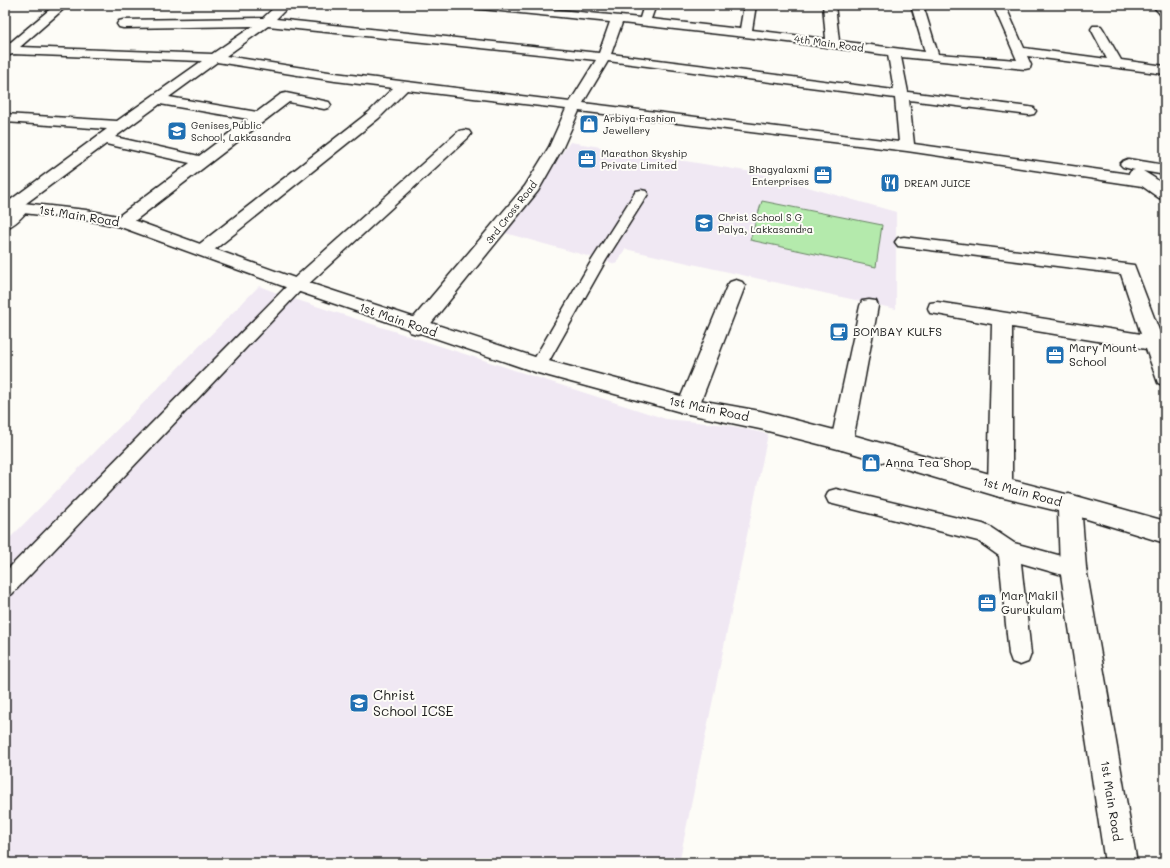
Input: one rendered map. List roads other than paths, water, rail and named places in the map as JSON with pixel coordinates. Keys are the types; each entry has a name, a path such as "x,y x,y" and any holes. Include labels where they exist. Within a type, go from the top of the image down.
{"street":[{"path":"7,51 62,5"},
{"path":"11,211 103,139 266,22 284,5"},
{"name":"4th Main Road","path":"471,5 582,10 617,20 833,44 933,57 1025,65 1018,51"},
{"path":"644,22 650,5"},
{"path":"745,34 750,5"},
{"path":"829,5 833,44"},
{"path":"917,5 933,57"},
{"path":"999,5 1018,51 1165,70"},
{"path":"1158,5 1165,13"},
{"name":"3rd Cross Road","path":"417,327 532,188 556,147 574,106 604,57 617,20"},
{"path":"123,24 266,22 604,57 1029,111"},
{"path":"12,29 32,29"},
{"path":"1097,29 1116,63"},
{"path":"7,51 215,58 335,77 907,147 1150,182"},
{"path":"894,52 902,96 907,147"},
{"path":"203,250 374,115 404,85"},
{"path":"122,222 286,98 324,105"},
{"path":"157,99 261,117"},
{"path":"5,118 121,126"},
{"path":"297,285 464,134"},
{"path":"103,139 203,161"},
{"path":"1165,170 1121,163 1150,182 1165,195"},
{"name":"1st Main Road","path":"11,211 86,215 122,222 417,327 538,366 688,406 760,420 842,441 1000,487 1069,504 1073,568 1122,863"},
{"path":"904,242 1128,269 1165,378"},
{"path":"688,406 736,286"},
{"path":"842,441 869,306"},
{"path":"937,308 1002,320 1154,344"},
{"path":"1000,487 1002,320"},
{"path":"1069,504 1165,532"}],"lane":[{"path":"538,366 600,260 641,194"},
{"path":"5,587 297,285"},
{"path":"836,497 983,533 1009,551 1073,568"},
{"path":"1009,551 1020,654"}],"place":[{"name":"Arbiya Fashion Jewellery","path":"589,124"},
{"name":"Genises Public School, Lakkasandra","path":"177,131"},
{"name":"Marathon Skyship Private Limited","path":"587,159"},
{"name":"Bhagyalaxmi Enterprises","path":"823,175"},
{"name":"DREAM JUICE","path":"890,183"},
{"name":"Christ School S G Palya, Lakkasandra","path":"704,223"},
{"name":"BOMBAY KULFS","path":"839,332"},
{"name":"Mary Mount School","path":"1055,355"},
{"name":"Anna Tea Shop","path":"871,463"},
{"name":"Mar Makil Gurukulam","path":"987,603"},
{"name":"Christ School ICSE","path":"359,703"}]}
